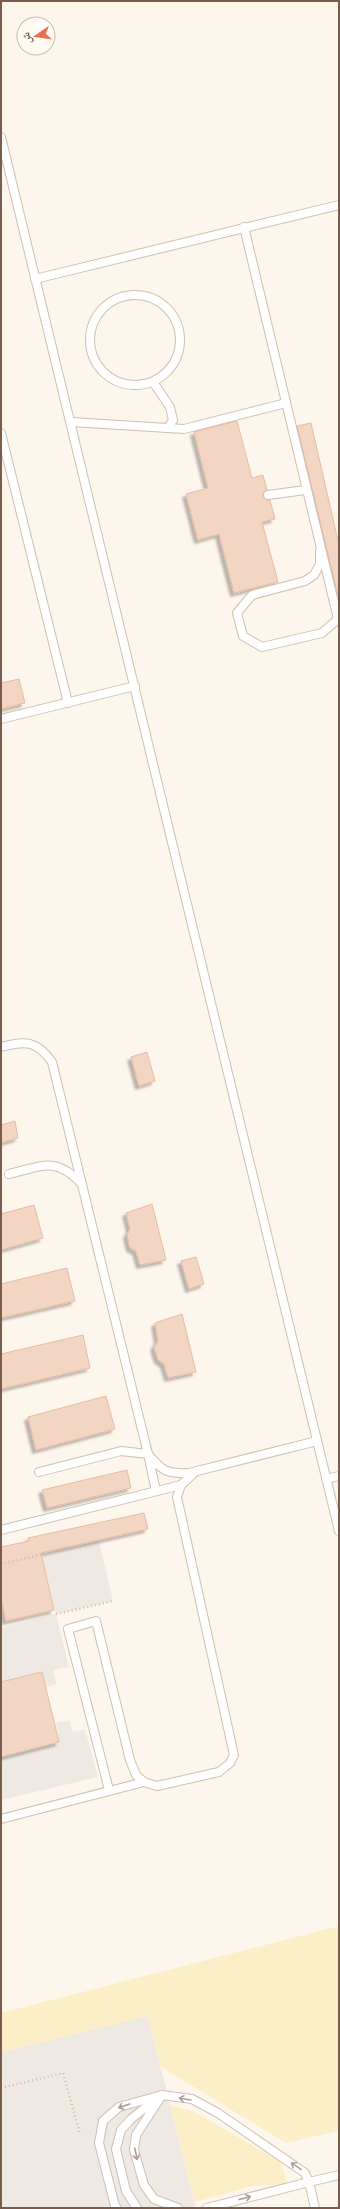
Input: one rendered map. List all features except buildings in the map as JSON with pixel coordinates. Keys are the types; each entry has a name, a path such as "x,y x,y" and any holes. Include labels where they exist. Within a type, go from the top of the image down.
{"lane":[{"path":"1,137 339,1531"},
{"path":"35,278 244,227 339,206"},
{"path":"244,227 305,490 338,619 322,633 262,647 243,636 237,613 252,595 305,581 314,575 320,564 320,550"},
{"path":"140,294 150,296 163,304 177,321 180,338 178,356 168,371 153,382 142,385 126,385 109,378 96,364 90,348 90,332 94,318 105,305 122,295 140,294"},
{"path":"153,382 170,407 173,420 168,428"},
{"path":"71,422 184,429 286,404"},
{"path":"1,433 68,703"},
{"path":"268,495 305,490"},
{"path":"1,720 135,686"},
{"path":"1,1047 15,1043 30,1043 44,1050 52,1062 156,1491"},
{"path":"9,1174 54,1165 69,1170 82,1185"},
{"path":"39,1472 121,1451 148,1454 159,1466 173,1474 195,1472 317,1441"},
{"path":"109,1790 68,1629 96,1621 130,1760 136,1775 144,1782 157,1786 219,1772 230,1763 234,1755 177,1497 181,1485 195,1472"},
{"path":"326,1479 339,1476"},
{"path":"1,1530 181,1485"},
{"path":"1,1819 144,1782"},
{"path":"137,2208 126,2191 116,2149 121,2130 131,2119 162,2095"},
{"path":"162,2095 136,2135 134,2150 144,2185 147,2190 154,2199 178,2208"},
{"path":"117,2208 115,2206 99,2143 103,2121 119,2107 162,2095 192,2099 218,2113 305,2173 309,2182 315,2208"},
{"path":"207,2208 220,2206 339,2175"}],"path":[{"path":"1,1564 99,1541"},
{"path":"56,1614 113,1601"},
{"path":"1,2088 63,2073 80,2134"}],"shaded area":[{"path":"99,1541 113,1601 56,1614 46,1577 1,1564"},
{"path":"56,1614 69,1667 53,1670 56,1684 46,1687 42,1672 1,1682 1,1628"},
{"path":"69,1720 73,1732 85,1729 98,1777 1,1800 1,1757 59,1742 56,1723"},
{"path":"148,2016 196,2208 1,2208 1,2052"}],"sand":[{"path":"339,1926 339,2131 286,2143 161,2067 148,2016 1,2052 1,2013"},
{"path":"170,2105 195,2112 281,2162 287,2184 253,2186 195,2202"}]}
